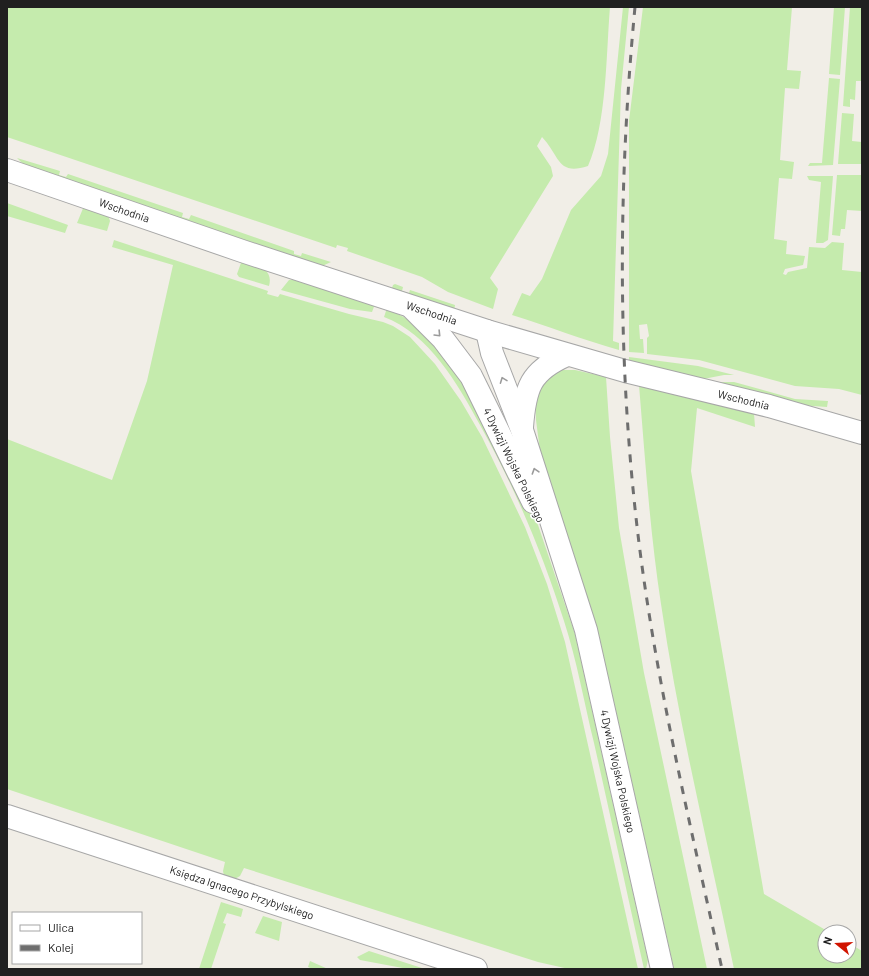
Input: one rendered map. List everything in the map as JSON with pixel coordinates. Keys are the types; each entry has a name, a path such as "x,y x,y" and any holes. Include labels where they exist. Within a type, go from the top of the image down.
{"street":[{"name":"Wschodnia","path":"7,170 410,307 487,331 567,355 769,406 862,433"},
{"name":"4 Dywizji Wojska Polskiego","path":"410,307 443,339 471,376 568,575"},
{"name":"4 Dywizji Wojska Polskiego","path":"471,376 471,356 479,339 487,331"},
{"name":"4 Dywizji Wojska Polskiego","path":"487,331 492,353 522,430 595,664 662,969"},
{"name":"4 Dywizji Wojska Polskiego","path":"522,430 523,404 533,379 552,362 567,355"},
{"name":"Księdza Ignacego Przybylskiego","path":"7,816 476,969"}],"green space":[{"path":"7,7 610,7 605,88 599,130 588,166 578,168 570,168 560,162 542,137 537,146 551,167 553,176 490,278 498,289 493,309 448,292 422,277 347,251 348,248 337,245 336,248 7,137"},
{"path":"623,7 629,7 621,89 613,341 619,343 619,350 512,315 522,293 530,296 542,279 571,210 601,176 608,154"},
{"path":"643,7 792,7 787,70 801,71 799,89 785,88 780,160 794,162 792,179 779,178 774,239 787,241 786,254 805,256 803,265 785,269 783,274 786,275 788,272 807,268 809,247 825,248 832,242 844,243 842,270 862,272 862,395 839,389 795,386 699,360 647,354 647,338 649,336 647,324 639,325 640,339 643,339 644,353 629,352 629,121"},
{"path":"834,7 845,7 840,75 829,74"},
{"path":"850,7 862,7 862,81 856,81 855,100 850,99 850,107 843,106"},
{"path":"829,78 840,79 833,165 808,166 810,163 822,163"},
{"path":"842,113 854,114 852,141 862,142 862,164 838,164"},
{"path":"17,158 60,171 59,175 66,177 68,174 183,213 182,217 189,219 191,215 294,251 294,254 301,256 302,253 331,262 320,267 25,166"},
{"path":"837,175 862,175 862,211 847,210 845,229 841,229 840,236 832,235"},
{"path":"807,176 833,176 828,240 823,243 816,243 821,182 809,180"},
{"path":"7,203 68,225 65,233 7,216"},
{"path":"84,206 108,215 110,221 107,231 77,223"},
{"path":"114,240 268,291 267,294 278,297 280,294 383,322 393,326 410,337 435,364 461,401 482,437 525,527 547,584 565,642 638,969 569,969 538,962 244,868 240,876 233,880 224,876 223,871 225,862 7,789 7,439 112,480 147,381 173,265 112,247"},
{"path":"242,260 263,268 269,275 269,286 239,277 237,274"},
{"path":"300,279 375,304 372,312 350,309 281,290 289,280"},
{"path":"395,284 403,287 402,291 409,293 410,290 455,305 454,311 391,291 393,285"},
{"path":"387,308 409,320 447,354 524,495 538,525 575,634 648,960 646,969 644,969 573,651 547,570 505,472 462,393 441,362 415,335 384,317"},
{"path":"629,357 698,366 734,375 724,375 698,380 629,362"},
{"path":"559,370 575,370 606,377 619,528 644,673 707,969 674,969 597,627 540,451 536,420 535,394 553,372"},
{"path":"734,382 795,399 828,401 827,407 799,405 712,383"},
{"path":"639,385 754,413 755,427 697,408 691,471 764,894 817,925 817,964 857,964 857,948 862,951 862,969 734,969 676,696 661,604 648,495"},
{"path":"221,902 243,909 241,917 227,913 223,923 226,924 211,969 199,969"},
{"path":"263,916 282,922 279,941 255,933"},
{"path":"369,951 425,969 408,969 360,960 357,957"},
{"path":"310,961 328,969 313,969 308,967"}],"railway":[{"path":"635,7 625,141 622,275 627,409 632,476 646,597 655,650 687,810 722,969"}]}
